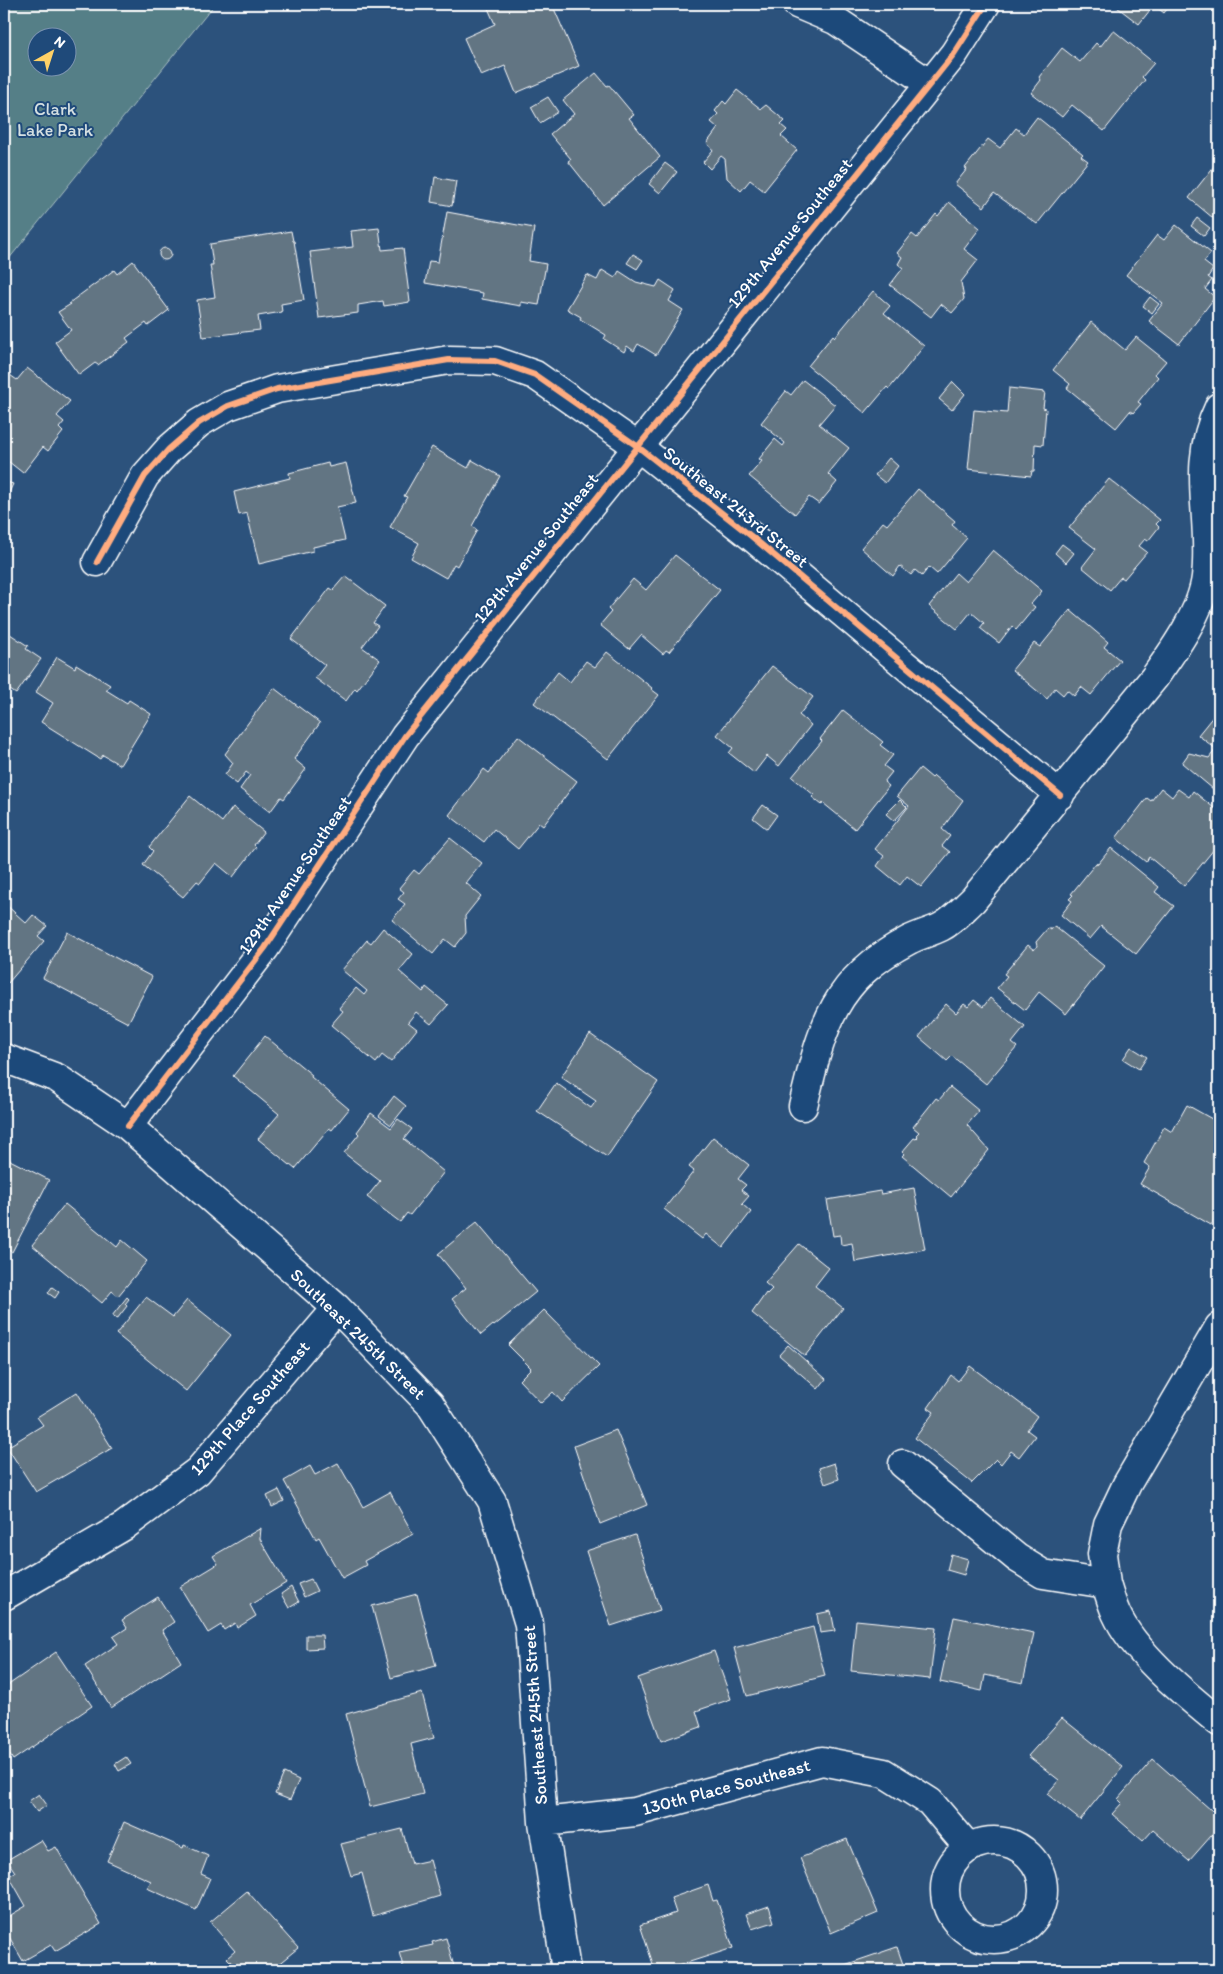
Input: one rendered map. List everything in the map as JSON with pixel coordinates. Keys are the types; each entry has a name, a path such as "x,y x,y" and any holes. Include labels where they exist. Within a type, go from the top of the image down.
{"street":[{"path":"797,4 835,20 930,84"},
{"name":"129th Avenue Southeast","path":"128,1126 265,948 405,736 954,54 986,4"},
{"name":"Southeast 243rd Street","path":"97,562 145,476 169,449 198,423 228,406 277,389 450,360 496,361 535,374 637,446 751,536 1060,795"},
{"path":"803,1106 824,1028 844,992 873,963 910,940 943,927 987,884 1154,678 1179,642 1196,609 1206,579 1208,552 1203,491 1203,463 1207,437 1219,407"},
{"name":"Southeast 245th Street","path":"4,1058 57,1078 128,1126 337,1308 430,1404 492,1501 529,1624 543,1822 566,1970"},
{"name":"129th Place Southeast","path":"4,1596 124,1526 198,1471 337,1308"},
{"path":"1219,1328 1127,1484 1108,1524 1102,1554 1106,1584 1117,1615 1144,1654 1219,1722"},
{"path":"903,1464 1017,1558 1043,1574 1106,1584"},
{"name":"130th Place Southeast","path":"543,1822 635,1812 822,1761 884,1773 930,1802 969,1848"}],"green space":[{"name":"Clark Lake Park","path":"4,4 215,4 4,265"}],"building":[{"path":"491,4 552,4 579,66 516,93 505,66 481,76 464,38 495,24 487,6"},
{"path":"1113,4 1171,4 1164,13 1154,5 1139,24"},
{"path":"1113,30 1154,63 1142,77 1145,80 1104,131 1072,105 1062,117 1031,93 1041,80 1039,77 1062,48 1080,62 1096,43 1100,47"},
{"path":"596,73 607,86 609,85 634,115 629,118 660,157 603,205 568,161 571,159 550,134 574,114 563,100"},
{"path":"737,90 761,109 766,105 785,121 781,125 787,130 781,136 797,150 764,191 750,180 741,191 727,178 725,159 721,156 710,169 703,162 713,150 707,143 718,128 711,122 718,114 715,111 723,101 726,104"},
{"path":"548,97 558,112 540,123 531,107"},
{"path":"1037,117 1083,154 1081,156 1088,161 1037,224 994,193 984,207 955,184 988,139 1000,148 1016,128 1024,134"},
{"path":"1219,160 1219,223 1189,198"},
{"path":"665,163 677,172 660,193 649,184"},
{"path":"435,177 456,181 452,206 431,202"},
{"path":"949,202 980,228 964,249 978,260 961,282 964,299 952,313 941,304 931,317 890,285 903,268 898,264 902,257 897,253 912,234 917,238 936,214 938,216"},
{"path":"447,212 534,228 529,261 546,264 539,305 521,302 521,306 482,299 483,293 425,283 429,261 438,262"},
{"path":"1197,218 1210,228 1204,236 1191,226"},
{"path":"1176,225 1211,253 1204,262 1213,269 1208,277 1212,280 1205,289 1215,297 1179,344 1149,321 1163,303 1126,275 1157,235 1164,240"},
{"path":"379,228 382,250 403,248 410,302 384,306 383,301 358,305 358,313 319,318 310,252 353,247 351,231"},
{"path":"291,231 304,300 281,304 282,312 258,316 260,330 203,337 197,300 215,297 210,265 213,265 210,244"},
{"path":"167,248 170,249 170,259 163,260 160,259 159,252 160,249"},
{"path":"633,254 643,260 637,269 627,263"},
{"path":"133,261 169,310 148,326 146,323 126,338 129,342 98,365 95,363 79,375 55,342 71,330 58,312 114,270 117,274"},
{"path":"602,270 615,278 619,271 636,282 656,287 660,280 675,290 669,301 683,310 656,355 638,344 634,351 627,346 624,352 604,339 606,335 567,309 587,275 597,280"},
{"path":"873,291 890,306 884,313 924,346 889,389 887,387 865,413 808,366"},
{"path":"1150,297 1159,304 1152,313 1143,306"},
{"path":"1091,322 1125,350 1136,337 1166,361 1155,374 1158,377 1138,402 1141,404 1133,413 1130,411 1116,428 1067,388 1070,384 1053,370"},
{"path":"27,368 70,401 57,416 64,422 59,428 63,432 48,451 43,447 23,473 4,458 4,377 7,373 17,380"},
{"path":"803,380 835,405 819,424 849,448 828,474 837,482 819,504 809,497 795,514 749,476 762,461 759,459 775,439 783,446 785,443 761,423 786,391 791,395"},
{"path":"953,382 965,394 952,410 939,399"},
{"path":"1009,388 1045,392 1043,408 1046,409 1043,445 1035,444 1034,471 1032,471 1031,476 968,469 974,410 1007,413"},
{"path":"432,447 468,468 472,460 500,476 472,526 477,530 457,566 454,564 446,578 411,558 419,543 390,527 407,497 404,496"},
{"path":"889,458 898,466 885,483 875,475"},
{"path":"328,463 329,467 346,463 356,503 337,507 345,540 313,547 313,551 259,564 247,513 239,515 234,492 290,478 289,473"},
{"path":"1109,479 1160,520 1156,524 1159,527 1148,541 1145,539 1139,546 1147,552 1124,579 1121,577 1110,590 1082,567 1096,549 1069,528"},
{"path":"4,481 13,484 4,503"},
{"path":"918,489 955,521 952,525 967,538 937,574 929,567 922,576 915,570 911,575 900,566 893,576 861,548 883,522 887,525"},
{"path":"4,503 8,505 4,516"},
{"path":"1062,544 1074,553 1066,563 1055,553"},
{"path":"993,550 1042,591 1031,604 1035,607 1016,630 1012,626 999,643 980,628 984,623 971,612 957,629 929,606 956,573 966,582"},
{"path":"675,555 720,590 669,652 666,650 663,654 641,635 629,649 600,625 611,612 608,609 633,579 646,590"},
{"path":"345,576 385,606 373,623 378,626 362,647 380,660 346,701 315,678 325,665 291,639 330,588 333,590"},
{"path":"1070,610 1108,642 1104,647 1120,660 1091,695 1081,687 1074,696 1067,690 1063,695 1055,688 1047,699 1012,670 1034,643 1040,647"},
{"path":"4,630 28,646 26,649 41,659 16,694 4,686"},
{"path":"607,652 659,695 608,759 534,703 558,672 570,682 586,661 595,667"},
{"path":"57,657 75,668 76,664 110,685 106,690 127,703 129,700 151,714 120,765 103,755 100,759 41,722 53,703 36,692"},
{"path":"772,666 813,697 799,715 811,725 779,766 767,756 754,773 729,753 733,748 717,735"},
{"path":"274,688 320,723 294,759 306,769 284,799 281,797 270,812 240,789 250,775 246,772 237,784 225,775 233,763 225,754"},
{"path":"1219,709 1219,794 1182,763 1189,753 1209,758 1216,749 1198,735"},
{"path":"843,710 883,742 880,745 893,755 884,766 892,772 884,782 889,786 855,829 823,803 822,805 812,797 814,795 792,777 822,741 820,739"},
{"path":"518,736 577,781 543,826 539,823 518,849 494,829 484,842 449,815 484,769 489,773"},
{"path":"920,768 932,778 934,776 963,800 942,829 950,836 942,846 950,852 921,887 907,876 900,885 877,866 884,856 875,849 909,806 897,796"},
{"path":"1161,788 1172,797 1178,789 1189,797 1193,791 1219,812 1219,843 1184,886 1149,857 1146,862 1116,838 1147,798 1151,801"},
{"path":"190,796 222,822 233,807 264,832 254,845 256,847 233,877 216,863 200,883 197,881 183,897 143,865 153,851 149,847"},
{"path":"900,800 907,807 894,821 886,814"},
{"path":"763,805 777,815 767,829 753,818"},
{"path":"450,838 482,863 466,883 481,896 465,916 466,933 455,947 445,939 433,954 392,920 405,904 398,899 404,892 399,888 414,870 419,874"},
{"path":"1111,848 1159,887 1155,892 1174,906 1136,954 1101,926 1090,939 1061,915 1072,901 1069,899 1073,895 1071,894"},
{"path":"4,903 26,923 33,915 47,926 38,936 44,941 8,983 4,985"},
{"path":"1054,926 1104,966 1066,1014 1039,992 1025,1010 997,988 1007,976 1004,974 1028,945 1034,950 1037,946 1036,942 1048,928 1051,930"},
{"path":"383,928 413,954 399,971 423,992 426,987 448,1005 431,1024 416,1012 408,1022 417,1029 391,1062 382,1055 376,1063 331,1025 343,1011 339,1008 356,988 364,995 367,991 342,970 367,940 371,943"},
{"path":"67,932 152,977 128,1023 43,978"},
{"path":"990,998 1025,1027 1012,1043 1017,1047 986,1084 952,1056 947,1061 919,1037 946,1004 956,1013 964,1004 968,1007 974,1000 983,1007"},
{"path":"590,1034 658,1082 607,1157 537,1111 556,1083 591,1108 596,1101 561,1077"},
{"path":"265,1036 349,1109 332,1130 329,1128 295,1169 258,1139 279,1114 233,1076"},
{"path":"1131,1047 1147,1057 1139,1069 1123,1059"},
{"path":"950,1087 979,1111 967,1125 989,1150 951,1197 902,1156 904,1154 902,1152 914,1138 918,1137 916,1135 919,1132 913,1127 936,1098 939,1100"},
{"path":"394,1096 406,1106 391,1125 379,1116"},
{"path":"1187,1105 1212,1119 1219,1107 1219,1212 1211,1225 1140,1184 1150,1167 1144,1163 1164,1127 1172,1132"},
{"path":"371,1113 391,1128 398,1119 412,1129 404,1139 444,1172 410,1215 407,1213 400,1222 367,1197 380,1181 344,1153 359,1134 357,1132"},
{"path":"713,1137 749,1165 738,1179 746,1185 741,1190 749,1196 742,1204 751,1212 723,1248 706,1234 702,1239 664,1209 694,1171 689,1167"},
{"path":"4,1157 49,1180 12,1252 4,1248"},
{"path":"914,1188 925,1249 855,1262 852,1243 841,1245 840,1235 833,1236 827,1200 880,1191 881,1194"},
{"path":"65,1204 117,1247 122,1240 147,1261 118,1296 112,1291 102,1303 32,1245"},
{"path":"477,1222 536,1292 481,1335 452,1299 466,1288 438,1254"},
{"path":"799,1244 829,1268 815,1286 843,1308 805,1356 752,1313 766,1293 772,1289 765,1283"},
{"path":"52,1287 59,1292 55,1298 48,1293"},
{"path":"127,1297 129,1299 125,1304 127,1306 117,1319 112,1316"},
{"path":"146,1297 173,1317 187,1300 231,1335 186,1391 116,1334"},
{"path":"544,1310 599,1366 562,1402 553,1392 541,1403 519,1380 531,1368 508,1345"},
{"path":"788,1345 826,1379 818,1389 779,1355"},
{"path":"970,1366 1037,1416 1027,1430 1035,1436 1019,1457 1011,1451 1001,1464 996,1459 972,1483 915,1438 934,1412 928,1408 951,1375 958,1381"},
{"path":"77,1392 112,1448 36,1492 7,1447 43,1425 37,1417"},
{"path":"616,1430 647,1505 600,1524 574,1446"},
{"path":"338,1463 363,1507 390,1492 413,1534 364,1561 366,1565 342,1578 319,1537 316,1539 284,1481 310,1466 315,1475"},
{"path":"834,1463 839,1479 825,1484 819,1468"},
{"path":"279,1490 284,1501 272,1507 267,1496"},
{"path":"261,1528 260,1539 286,1583 250,1605 256,1616 237,1628 235,1623 224,1630 221,1625 208,1633 180,1587 218,1564 213,1556"},
{"path":"635,1535 660,1610 611,1626 586,1551"},
{"path":"951,1554 968,1559 964,1575 947,1570"},
{"path":"311,1579 317,1591 304,1597 298,1584"},
{"path":"291,1587 299,1602 289,1608 281,1594"},
{"path":"417,1594 436,1666 391,1678 372,1606"},
{"path":"158,1597 174,1622 162,1630 181,1662 111,1708 85,1666 118,1644 113,1637 127,1628 122,1620"},
{"path":"831,1611 835,1631 820,1633 817,1614"},
{"path":"954,1617 1034,1633 1023,1683 985,1675 982,1691 940,1682"},
{"path":"856,1620 936,1628 930,1679 851,1671"},
{"path":"813,1627 825,1676 747,1696 734,1648"},
{"path":"306,1635 322,1635 323,1648 306,1649"},
{"path":"714,1651 731,1699 696,1711 701,1727 661,1741 638,1678"},
{"path":"56,1652 92,1706 13,1760 4,1746 4,1688"},
{"path":"422,1693 434,1738 411,1744 423,1794 370,1807 346,1714"},
{"path":"1062,1718 1123,1767 1080,1820 1047,1794 1059,1780 1028,1756"},
{"path":"126,1757 131,1764 119,1771 115,1764"},
{"path":"1153,1759 1219,1817 1219,1827 1189,1861 1153,1830 1143,1841 1112,1814 1122,1803 1118,1799"},
{"path":"284,1773 299,1780 290,1800 275,1794"},
{"path":"39,1794 47,1805 37,1812 29,1801"},
{"path":"124,1822 183,1848 184,1845 208,1856 201,1874 210,1878 196,1910 147,1888 151,1881 107,1861"},
{"path":"402,1829 412,1864 430,1860 440,1896 373,1916 362,1873 351,1876 341,1844"},
{"path":"847,1839 878,1913 831,1933 800,1858"},
{"path":"41,1840 48,1851 56,1847 101,1924 55,1951 51,1945 23,1961 4,1928 4,1919 26,1906 9,1876 15,1872 7,1860"},
{"path":"708,1885 713,1901 717,1900 733,1948 665,1970 655,1970 640,1925 676,1913 671,1898"},
{"path":"247,1891 298,1948 271,1970 239,1970 227,1958 235,1951 210,1922"},
{"path":"769,1906 774,1922 752,1929 746,1914"},
{"path":"446,1938 455,1970 404,1970 399,1952 433,1945 432,1942"},
{"path":"897,1947 905,1970 833,1970 833,1969"}],"cycle path":[{"path":"128,1126 265,948 405,736 954,54 986,4"},
{"path":"97,562 145,476 169,449 199,423 228,406 277,389 449,360 495,361 535,375 637,446 751,536 1060,795"}]}
